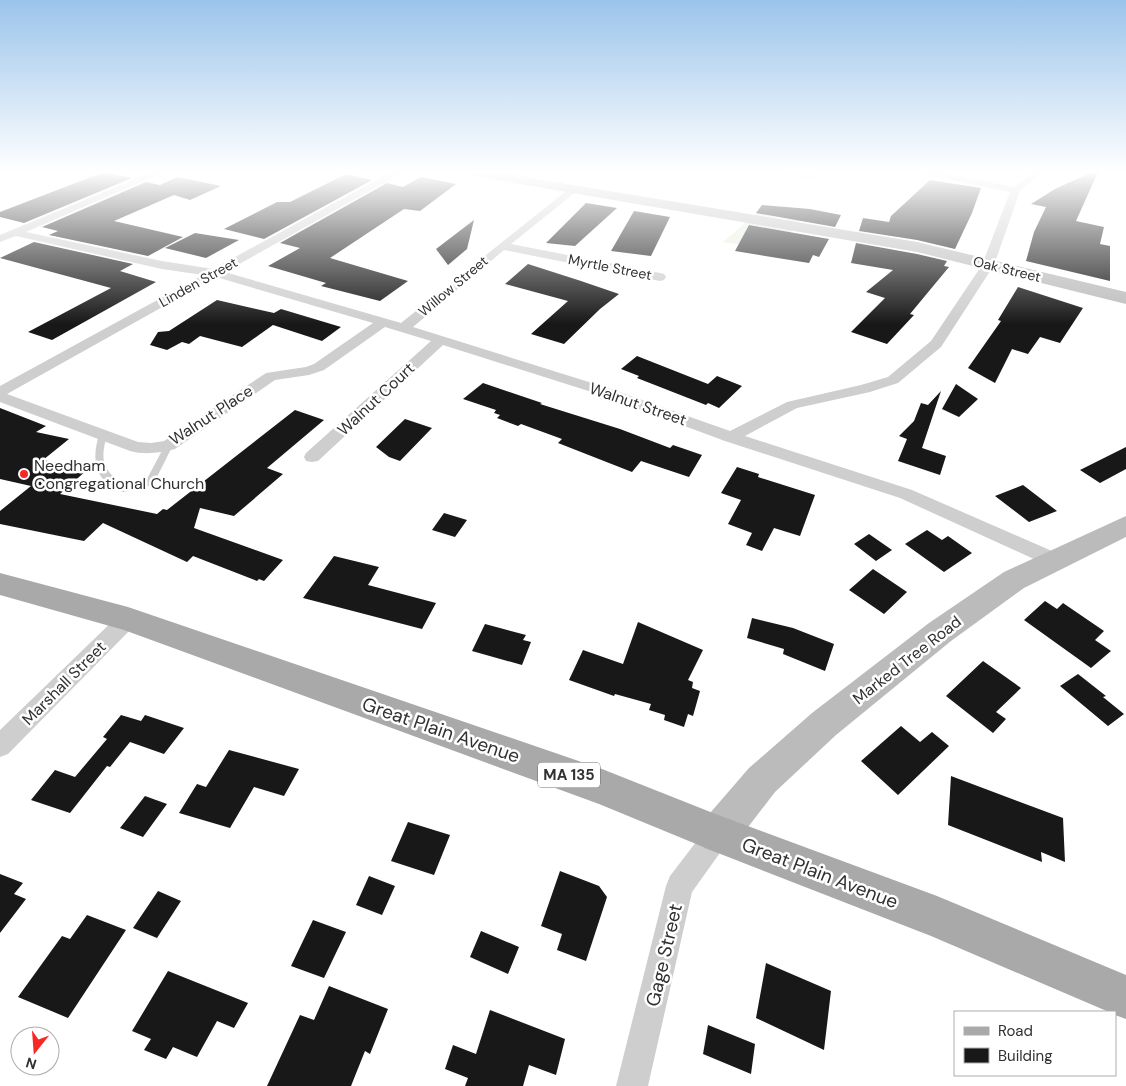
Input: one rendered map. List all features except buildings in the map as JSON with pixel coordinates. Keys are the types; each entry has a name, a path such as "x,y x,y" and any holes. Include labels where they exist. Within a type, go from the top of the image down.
{"main road":[{"name":"Great Plain Avenue","path":"0,584 128,620 602,787 718,834 937,917 1126,997"}],"street":[{"path":"0,240 40,223"},
{"name":"Linden Street","path":"0,392 305,223"},
{"name":"Willow Street","path":"403,328 531,223"},
{"name":"Oak Street","path":"773,223 917,247 1126,298"},
{"path":"731,437 792,405 865,389 893,380 936,344 988,265 1004,223"},
{"name":"Walnut Street","path":"16,233 162,265 214,273 403,328 439,341 603,391 731,437 906,494 1054,560"},
{"name":"Myrtle Street","path":"502,246 660,277"},
{"name":"Walnut Place","path":"0,397 136,447 151,448 169,445 271,376 309,371 319,367 382,322"},
{"name":"Walnut Court","path":"312,457 439,341"},
{"name":"Marked Tree Road","path":"718,834 762,780 824,724 940,632 1014,580 1126,526"},
{"name":"Marshall Street","path":"0,746 128,620"},
{"name":"Gage Street","path":"632,1086 680,886 718,834"}],"lane":[{"path":"103,435 97,453 104,475 123,489 140,487 151,481 169,445"}],"green space":[{"path":"745,223 798,223 777,251 723,242"}],"place":[{"name":"Needham Congregational Church","path":"24,474"}]}
